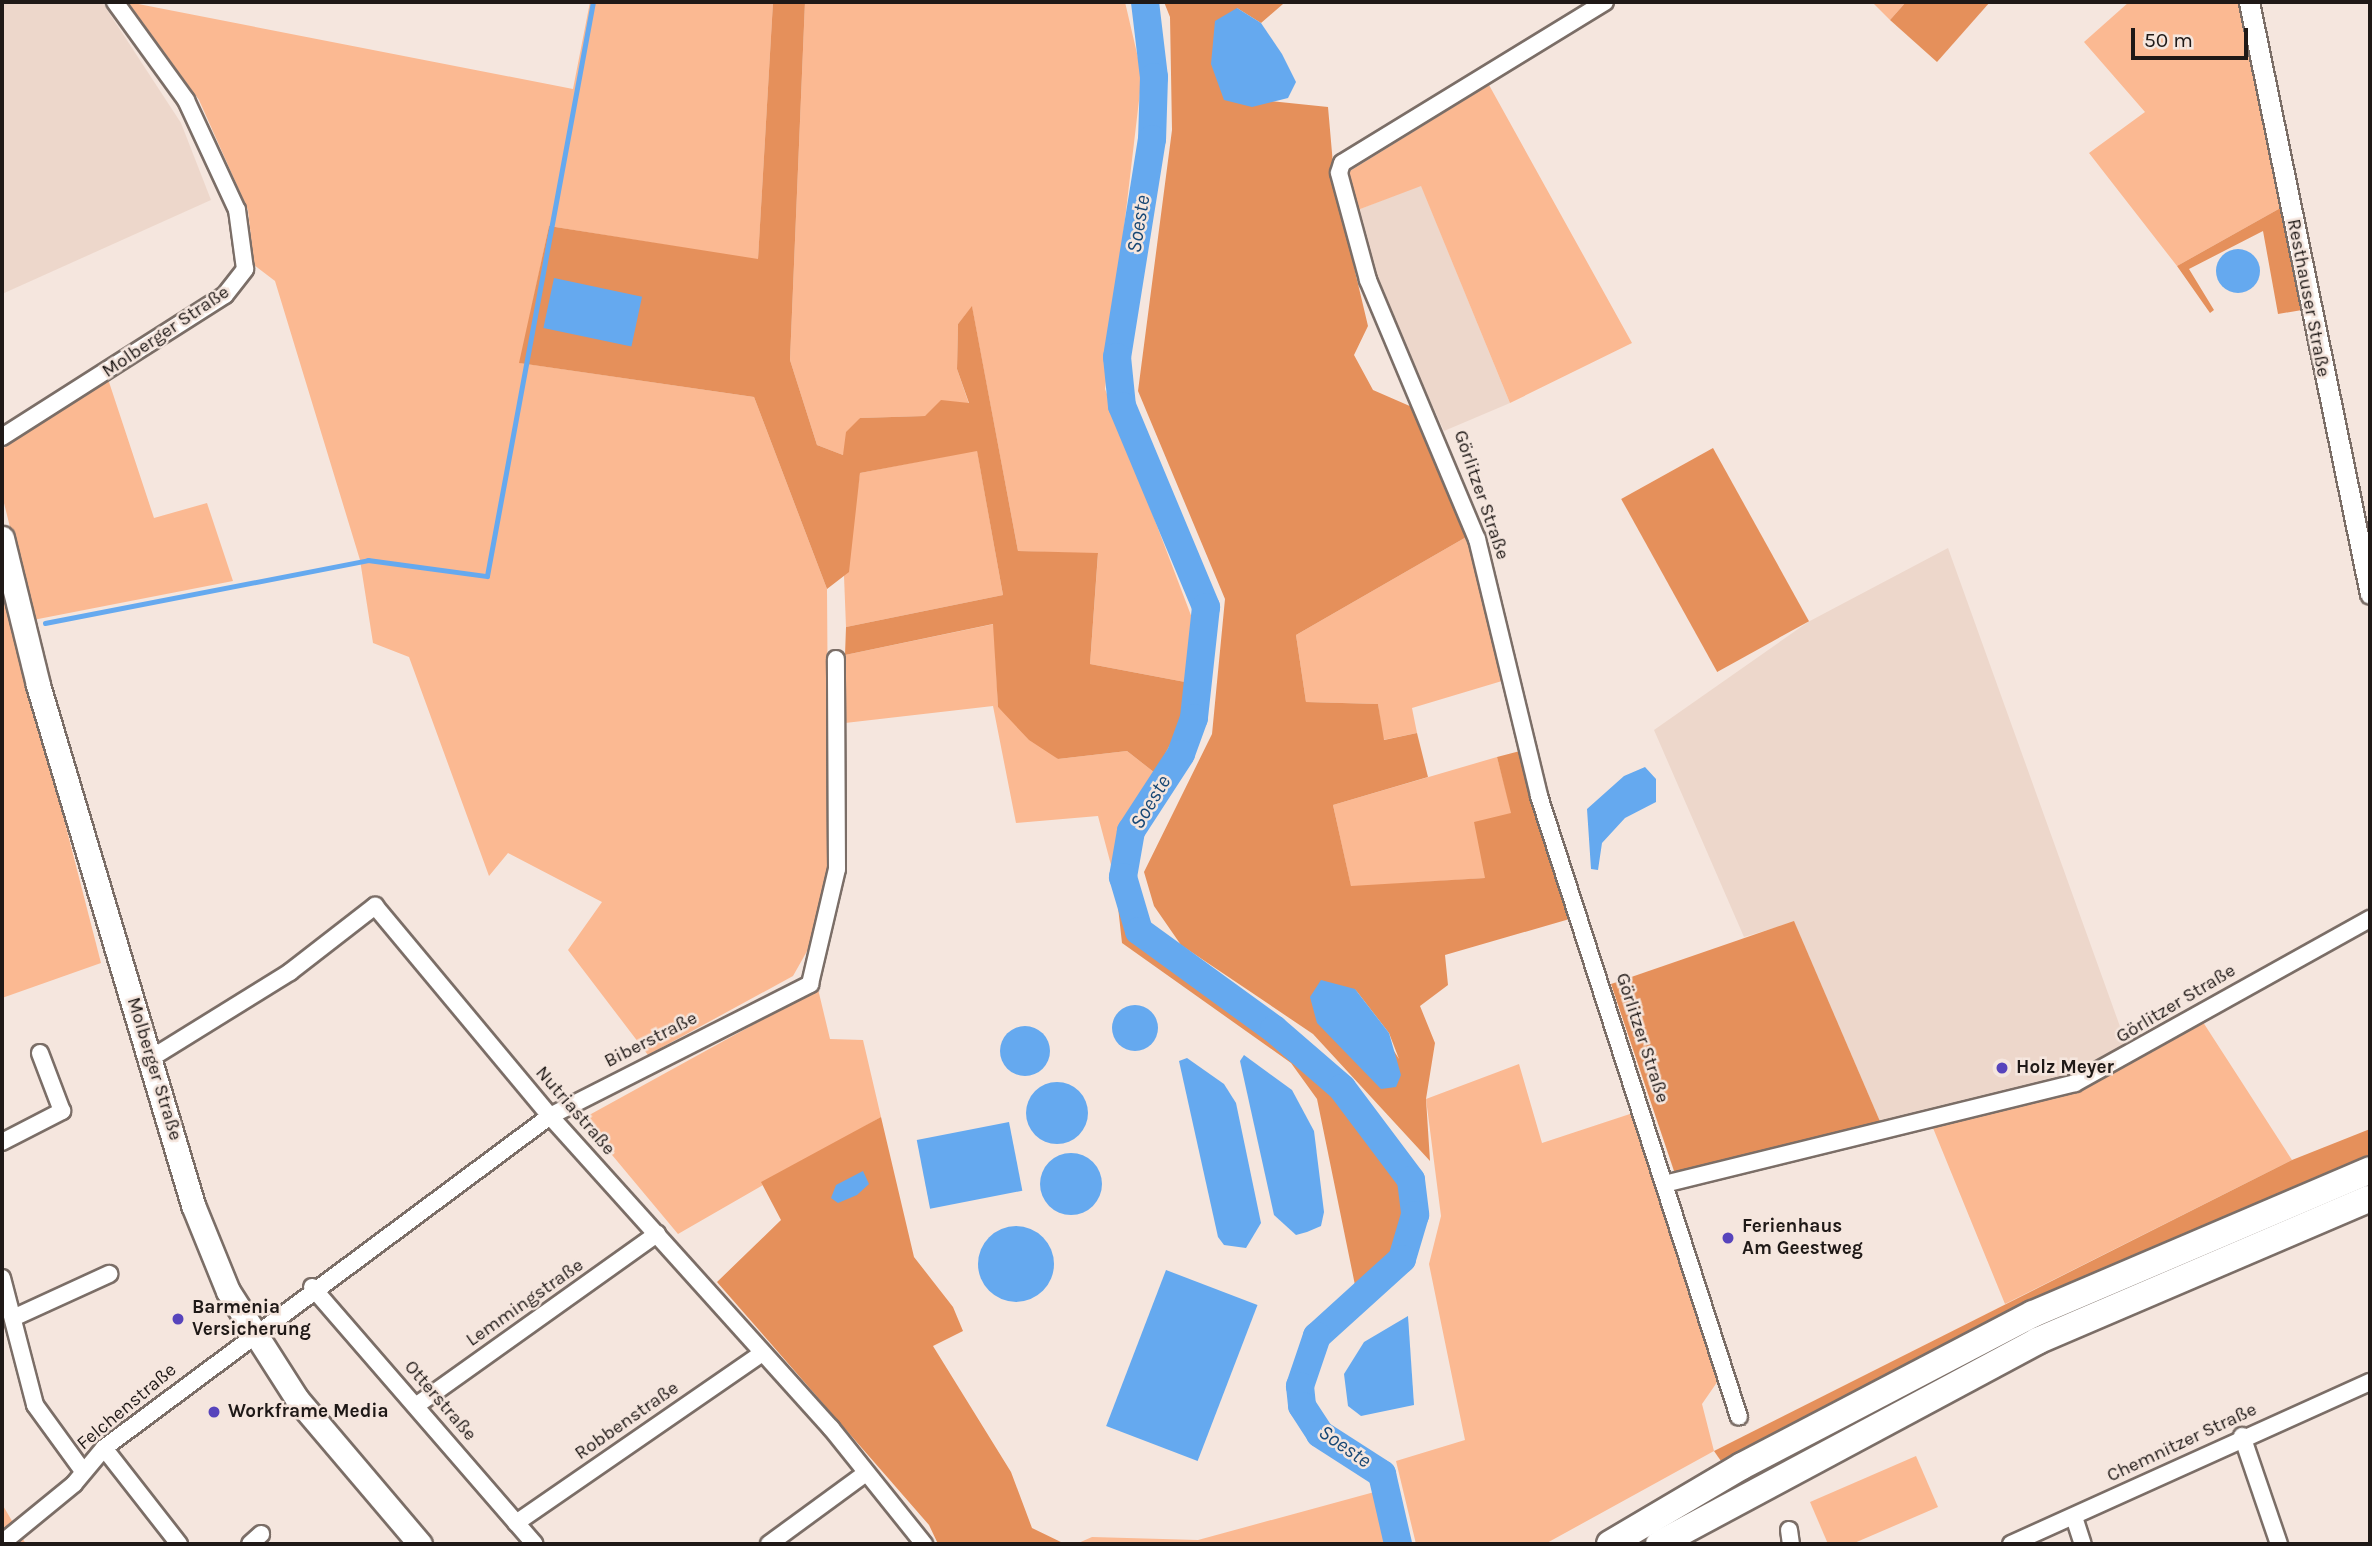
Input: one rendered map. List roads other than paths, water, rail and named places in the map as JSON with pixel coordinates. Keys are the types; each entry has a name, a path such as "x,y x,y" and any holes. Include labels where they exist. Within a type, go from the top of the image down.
{"highway":[{"path":"1610,1544 1742,1466 2033,1314 2370,1170"},
{"path":"1658,1544 2037,1341 2370,1198"}],"main road":[{"name":"Molberger Straße","path":"2,538 38,685 153,1057 194,1207 251,1335 420,1544"}],"street":[{"name":"Molberger Straße","path":"2,437 225,295 245,269 237,210 186,100 115,2"},
{"name":"Görlitzer Straße","path":"1605,2 1342,163 1339,173 1368,280 1477,539 1539,796 1668,1183 1738,1417"},
{"name":"Resthauser Straße","path":"2249,2 2370,594"},
{"name":"Biberstraße","path":"251,1335 312,1287 550,1116 810,984 836,869 836,659"},
{"name":"Nutriastraße","path":"153,1057 290,972 375,906 550,1116 866,1473 924,1544"},
{"name":"Görlitzer Straße","path":"1668,1183 2075,1083 2370,919"},
{"path":"2,1142 62,1111 40,1052"},
{"name":"Lemmingstraße","path":"417,1405 657,1234"},
{"path":"13,1318 108,1274"},
{"path":"2,1279 35,1405 83,1471"},
{"name":"Otterstraße","path":"312,1287 535,1544"},
{"name":"Felchenstraße","path":"2,1543 83,1471 104,1448 251,1335"},
{"name":"Robbenstraße","path":"516,1523 761,1354"},
{"name":"Chemnitzer Straße","path":"2011,1544 2074,1517 2242,1436 2370,1382"},
{"path":"2242,1436 2279,1544"},
{"path":"104,1448 179,1544"},
{"path":"769,1544 866,1473"},
{"path":"2074,1517 2083,1544"}],"water":[{"path":"1237,8 1261,23 1282,54 1296,82 1288,98 1252,107 1224,100 1211,64 1215,21"},
{"path":"2238,249 2253,256 2260,271 2253,286 2238,293 2223,286 2216,271 2223,256"},
{"path":"554,278 642,297 631,347 543,328"},
{"path":"1645,767 1656,779 1656,802 1625,818 1602,843 1598,870 1591,869 1587,809 1624,776"},
{"path":"1321,980 1355,989 1389,1033 1401,1075 1396,1087 1381,1089 1317,1023 1310,997"},
{"path":"1135,1005 1151,1012 1158,1028 1151,1044 1135,1051 1119,1044 1112,1028 1119,1012"},
{"path":"1025,1026 1043,1033 1050,1051 1043,1069 1025,1076 1007,1069 1000,1051 1007,1033"},
{"path":"1244,1055 1292,1090 1314,1131 1324,1212 1321,1226 1307,1232 1296,1235 1274,1215 1240,1061"},
{"path":"1187,1058 1224,1084 1236,1103 1261,1223 1246,1248 1224,1245 1218,1237 1179,1061"},
{"path":"1057,1082 1079,1091 1088,1113 1079,1135 1057,1144 1035,1135 1026,1113 1035,1091"},
{"path":"1009,1122 1022,1191 930,1209 917,1140"},
{"path":"1071,1153 1093,1162 1102,1184 1093,1206 1071,1215 1049,1206 1040,1184 1049,1162"},
{"path":"863,1171 869,1184 857,1195 838,1203 831,1198 836,1185"},
{"path":"1016,1226 1030,1229 1043,1237 1051,1250 1054,1264 1051,1278 1043,1291 1030,1299 1016,1302 1002,1299 989,1291 981,1278 978,1264 981,1250 989,1237 1002,1229"},
{"path":"1166,1270 1257,1305 1198,1461 1106,1426"},
{"path":"1408,1316 1414,1405 1361,1416 1348,1406 1344,1374 1364,1342"}],"waterway":[{"path":"45,623 368,560 487,576 593,2"},
{"name":"Soeste","path":"1145,2 1154,77 1152,139 1117,357 1122,406 1206,607 1194,718 1181,754 1131,831 1123,877 1139,931 1274,1029 1342,1088 1411,1180 1415,1215 1402,1259 1317,1336 1300,1386 1302,1406 1320,1434 1382,1474 1398,1544"}],"place":[{"name":"Holz Meyer","path":"2002,1068"},
{"name":"Ferienhaus Am Geestweg","path":"1728,1238"},
{"name":"Barmenia Versicherung","path":"178,1319"},
{"name":"Workframe Media","path":"214,1412"}]}
